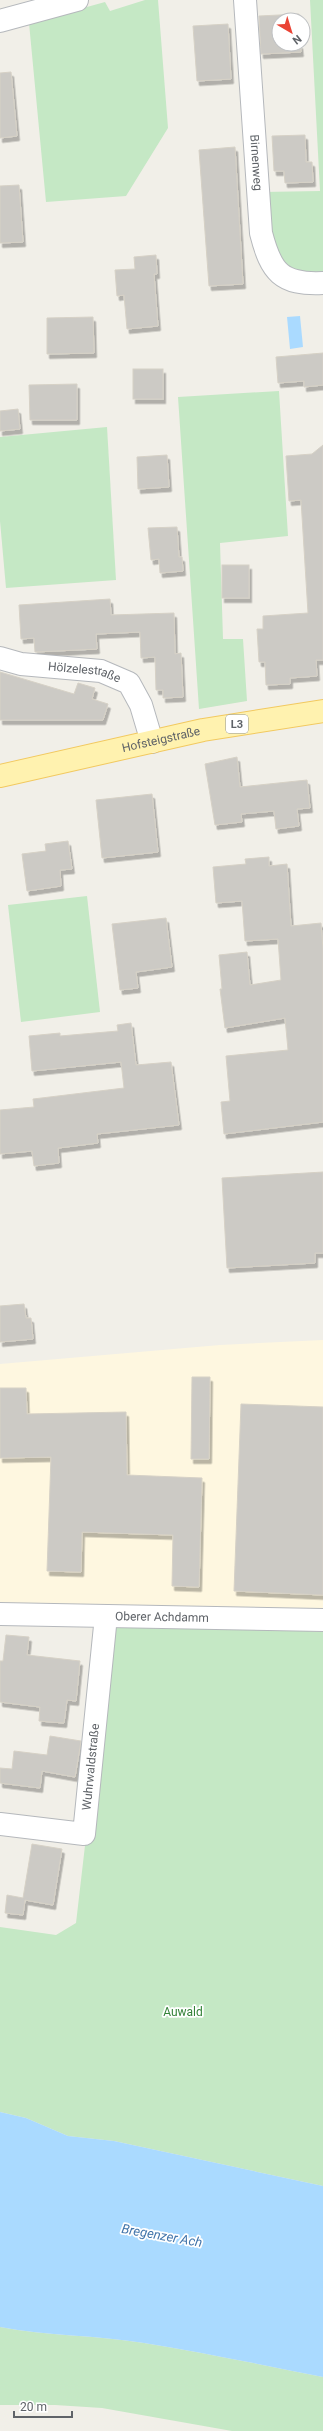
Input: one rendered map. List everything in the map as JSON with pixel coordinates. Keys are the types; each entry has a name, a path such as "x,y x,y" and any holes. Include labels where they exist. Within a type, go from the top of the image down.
{"main road":[{"name":"Hofsteigstraße","path":"0,776 203,730 323,711"}],"street":[{"path":"0,21 77,0"},
{"name":"Birnenweg","path":"245,0 261,233 267,258 280,276 304,284 323,283"},
{"name":"Hölzelestraße","path":"0,658 21,664 102,671 129,683 141,705 152,742"},
{"name":"Oberer Achdamm","path":"0,1614 323,1620"},
{"name":"Wuhrwaldstraße","path":"0,1824 84,1834 106,1616"}],"shaded area":[{"path":"323,1340 323,1632 178,1623 0,1619 0,1364 220,1345"}],"green space":[{"path":"145,0 158,0 168,128 126,196 46,202 29,23 105,2 110,11"},
{"path":"310,0 323,0 323,277 297,276 268,244 263,192 320,191"},
{"path":"279,391 288,536 220,543 223,639 243,639 247,701 199,709 178,397"},
{"path":"107,427 116,580 6,588 0,521 0,437"},
{"path":"87,896 100,1012 21,1022 8,905"},
{"name":"Auwald","path":"111,1622 178,1623 323,1632 323,2186 114,2141 68,2136 26,2118 0,2112 0,1927 56,1935 76,1923"},
{"path":"0,2327 36,2332 126,2340 323,2377 323,2431 232,2431 102,2408 55,2405 0,2405"}],"water":[{"path":"300,316 303,347 290,349 287,317"},
{"name":"Bregenzer Ach","path":"0,2112 26,2118 68,2136 114,2141 323,2186 323,2377 126,2340 36,2332 0,2327"}],"building":[{"path":"271,15 271,52 301,52 261,54 259,16"},
{"path":"228,24 231,79 197,81 193,26"},
{"path":"11,72 17,136 0,138 0,73"},
{"path":"305,135 306,162 312,162 313,182 285,183 284,171 274,171 272,136"},
{"path":"235,147 243,284 209,286 199,150"},
{"path":"19,185 23,242 0,243 0,186"},
{"path":"156,255 157,274 154,274 158,326 127,329 124,295 117,296 115,270 135,269 134,257"},
{"path":"93,317 94,353 47,354 47,318"},
{"path":"323,353 323,385 304,387 304,381 278,383 276,357"},
{"path":"133,369 163,369 163,399 133,399"},
{"path":"77,384 77,420 30,420 29,385"},
{"path":"18,409 20,429 0,431 0,411"},
{"path":"323,445 323,660 316,660 317,676 290,678 290,684 266,685 265,662 259,662 257,629 263,629 263,616 308,613 301,500 289,501 286,456 312,454"},
{"path":"167,455 169,487 138,489 137,457"},
{"path":"177,527 179,557 182,557 183,571 160,573 159,559 151,560 148,528"},
{"path":"222,565 249,565 249,598 222,598"},
{"path":"110,599 111,615 174,613 175,654 181,653 183,697 163,698 163,690 156,690 155,657 141,658 140,632 96,634 97,649 35,652 34,638 21,639 19,605"},
{"path":"0,672 74,694 78,683 95,688 92,699 108,704 103,720 0,720"},
{"path":"237,757 240,787 307,780 310,808 297,809 299,826 276,829 274,811 241,814 242,822 215,825 205,764"},
{"path":"152,794 158,852 102,858 96,800"},
{"path":"68,841 72,869 60,870 61,886 27,891 22,854 46,851 45,844"},
{"path":"269,857 269,866 287,864 291,926 321,923 323,949 323,1122 224,1134 221,1102 230,1101 226,1056 288,1050 285,1018 225,1028 220,989 222,989 219,955 247,952 250,985 281,980 278,939 245,941 242,901 216,903 213,867 246,864 245,859"},
{"path":"166,918 172,967 136,972 138,988 120,990 112,924"},
{"path":"131,1023 136,1065 171,1062 179,1125 97,1134 98,1143 58,1148 59,1163 34,1166 32,1151 0,1154 0,1110 34,1107 33,1099 124,1088 121,1062 32,1071 29,1036 60,1033 60,1036 118,1031 117,1025"},
{"path":"323,1172 323,1253 315,1253 315,1263 227,1268 222,1178"},
{"path":"24,1304 26,1318 31,1318 33,1339 0,1342 0,1306"},
{"path":"192,1377 210,1377 209,1459 191,1459"},
{"path":"0,1388 26,1388 27,1414 126,1412 127,1475 202,1478 199,1587 172,1586 173,1535 82,1532 81,1572 47,1571 51,1457 0,1458"},
{"path":"241,1404 323,1407 323,1595 234,1591"},
{"path":"6,1635 29,1637 27,1655 80,1661 76,1701 67,1700 64,1723 39,1721 40,1707 0,1702 0,1661 3,1661"},
{"path":"50,1736 81,1741 75,1777 42,1771 40,1788 0,1783 0,1768 12,1769 14,1751 47,1755"},
{"path":"32,1844 62,1849 53,1905 25,1900 23,1915 5,1913 7,1895 23,1898"}]}
